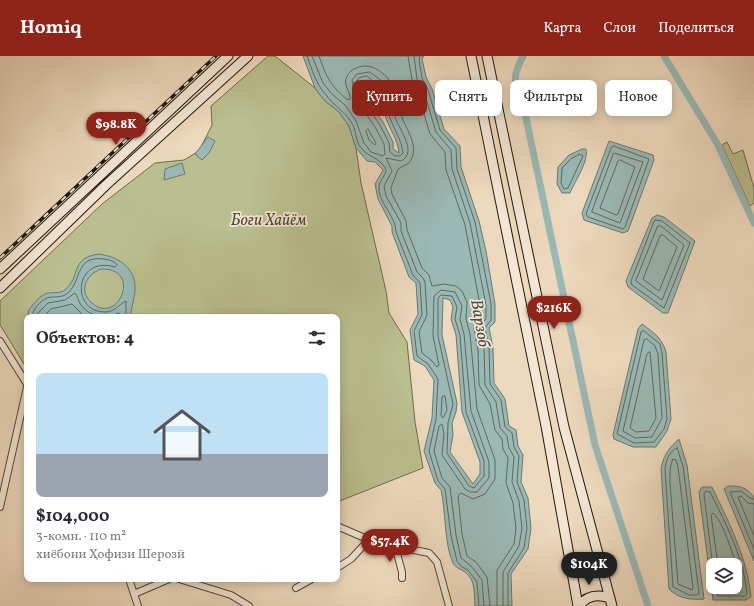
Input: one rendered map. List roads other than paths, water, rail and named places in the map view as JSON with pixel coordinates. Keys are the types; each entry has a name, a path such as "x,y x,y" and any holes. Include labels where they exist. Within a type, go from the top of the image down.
{"main road":[{"path":"0,269 228,56"},
{"path":"0,288 106,185 248,56"},
{"path":"471,56 545,418 579,606"},
{"path":"487,56 564,427 611,602"},
{"path":"18,252 26,262"},
{"path":"579,606 585,599 591,596 611,602"}],"street":[{"path":"0,340 24,380"},
{"path":"0,507 24,399"},
{"path":"340,527 371,541 429,553 435,558 443,580 449,606"},
{"path":"340,566 351,559 364,545 371,541"},
{"path":"395,546 402,572 402,578"},
{"path":"129,582 138,606"},
{"path":"134,594 162,582"},
{"path":"190,582 231,595 249,606"},
{"path":"296,588 307,582"}],"water":[{"name":"Варзоб","path":"303,56 424,56 422,59 426,77 435,99 435,116 440,116 444,129 460,146 461,167 479,221 495,304 495,322 489,328 493,348 494,383 505,399 509,426 516,430 518,446 523,455 521,482 528,498 531,528 528,549 511,574 512,606 475,606 473,583 469,575 453,563 450,555 441,490 435,483 424,451 432,418 434,380 425,366 414,360 410,330 418,314 416,283 409,277 392,232 392,226 378,199 375,184 383,170 375,162 367,161 356,148 349,126 339,112 324,100 315,88","holes":["352,80 427,80 427,116 385,116 394,135 399,153 393,149 393,142 378,116 352,116","443,298 450,300 453,307 451,319 456,335 462,412 480,462 480,474 473,484 450,452 453,435 452,423 456,412 457,403 442,335"]},
{"path":"208,137 215,141 209,153 202,160 195,154"},
{"path":"609,141 653,155 654,160 628,231 623,233 584,220 582,213"},
{"path":"582,149 586,149 586,154 581,171 570,193 562,193 557,184 558,167 569,155"},
{"path":"182,163 185,174 164,180 165,169"},
{"path":"657,215 664,217 695,241 668,313 663,313 628,287 626,281 652,218"},
{"path":"98,254 105,255 123,263 128,268 134,279 135,289 131,314 28,314 29,310 35,302 43,295 61,292 66,289 71,284 77,268 83,260 89,256","holes":["101,269 114,271 121,277 124,286 122,295 117,303 110,308 101,308 91,302 87,297 85,292 86,283 88,278 96,271"]},
{"path":"642,324 660,339 666,352 671,419 667,431 656,447 633,447 614,439 613,435 638,329"},
{"path":"679,439 687,465 704,599 681,597 669,589 661,469 667,452"},
{"path":"728,486 743,488 754,497 754,561 724,489"},
{"path":"702,487 712,487 731,527 746,568 751,597 746,600 713,600 712,594 742,594 742,558 708,558 699,492"}],"waterway":[{"path":"523,56 515,77 522,99 595,445 648,606"},
{"path":"664,56 718,145 754,223"}],"railway":[{"path":"0,258 216,56"}],"park label":[{"name":"Боғи Хайём","path":"269,219"}]}
